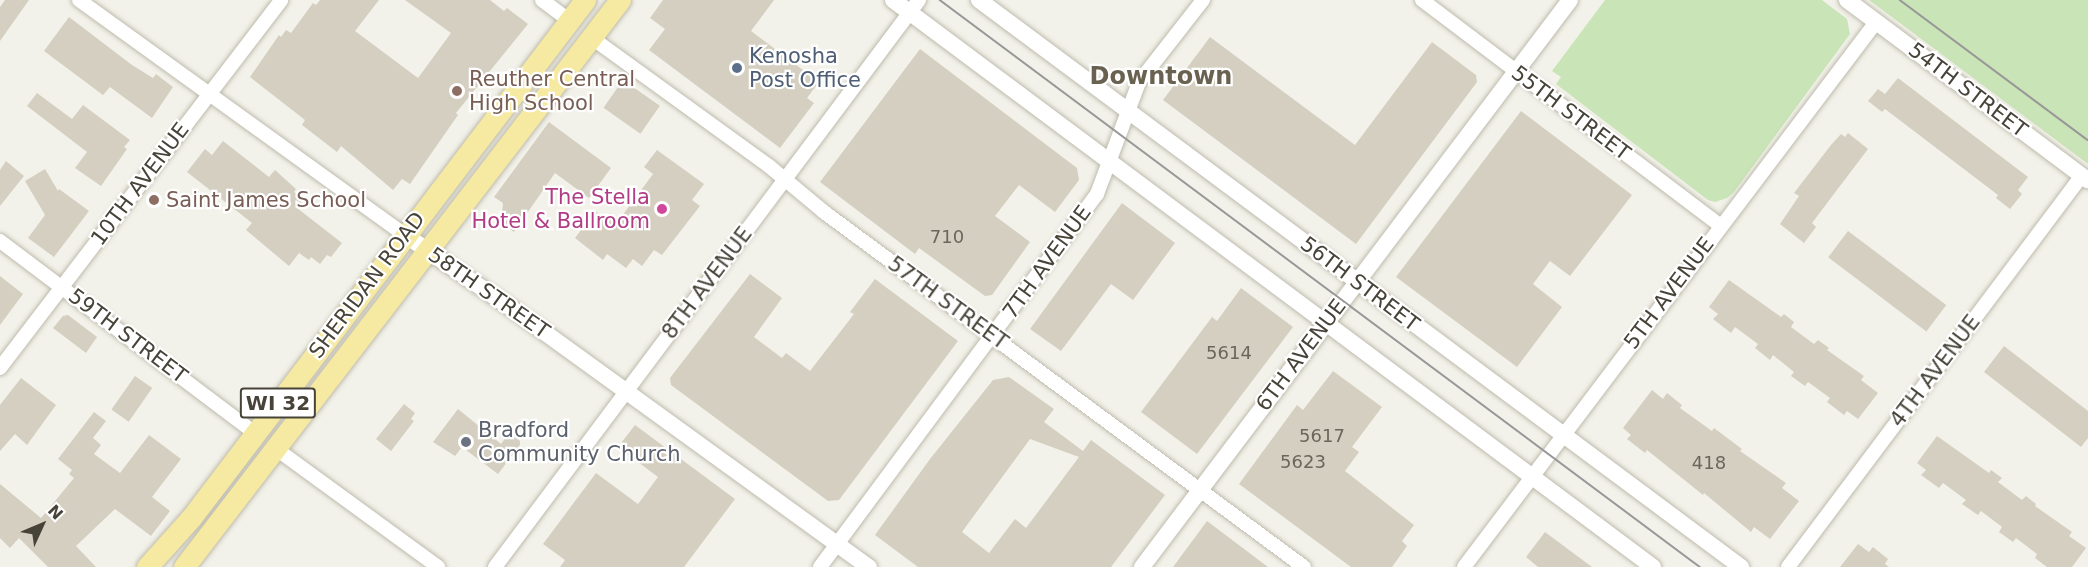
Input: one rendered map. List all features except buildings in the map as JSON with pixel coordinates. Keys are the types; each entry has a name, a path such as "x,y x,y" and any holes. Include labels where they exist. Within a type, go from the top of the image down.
{"main road":[{"name":"SHERIDAN ROAD","path":"147,567 191,518 585,0"},
{"name":"SHERIDAN ROAD","path":"184,567 427,248 620,0"}],"street":[{"name":"58TH STREET","path":"79,0 405,235 427,248 626,390 869,567"},
{"name":"10TH AVENUE","path":"0,368 281,0"},
{"path":"542,0 569,20"},
{"path":"893,0 915,6 1108,163 1653,567"},
{"name":"56TH STREET","path":"979,0 1741,567"},
{"name":"7TH AVENUE","path":"820,567 1097,194 1139,82 1203,0"},
{"name":"55TH STREET","path":"1422,0 1720,225"},
{"name":"6TH AVENUE","path":"1142,567 1570,0"},
{"name":"54TH STREET","path":"1847,0 2085,178"},
{"name":"8TH AVENUE","path":"495,567 915,6"},
{"name":"5TH AVENUE","path":"1464,567 1720,225 1876,22"},
{"name":"57TH STREET","path":"592,38 1304,567"},
{"name":"4TH AVENUE","path":"1788,567 2085,178"},
{"name":"59TH STREET","path":"0,241 255,432"},
{"path":"275,448 438,567"}],"green space":[{"path":"1605,0 1822,0 1847,19 1850,34 1734,192 1727,198 1715,202 1708,200 1556,84 1561,77 1552,71"},
{"path":"1869,0 2088,0 2088,164 1904,26"}],"tram line":[{"path":"940,0 1700,567"},
{"path":"1900,0 2088,140"}],"place":[{"name":"Kenosha Post Office","path":"737,68"},
{"name":"Reuther Central High School","path":"457,91"},
{"name":"Saint James School","path":"154,200"},
{"name":"The Stella Hotel & Ballroom","path":"662,209"},
{"name":"Bradford Community Church","path":"466,442"}],"district":[{"name":"Downtown","path":"1161,77"}]}
